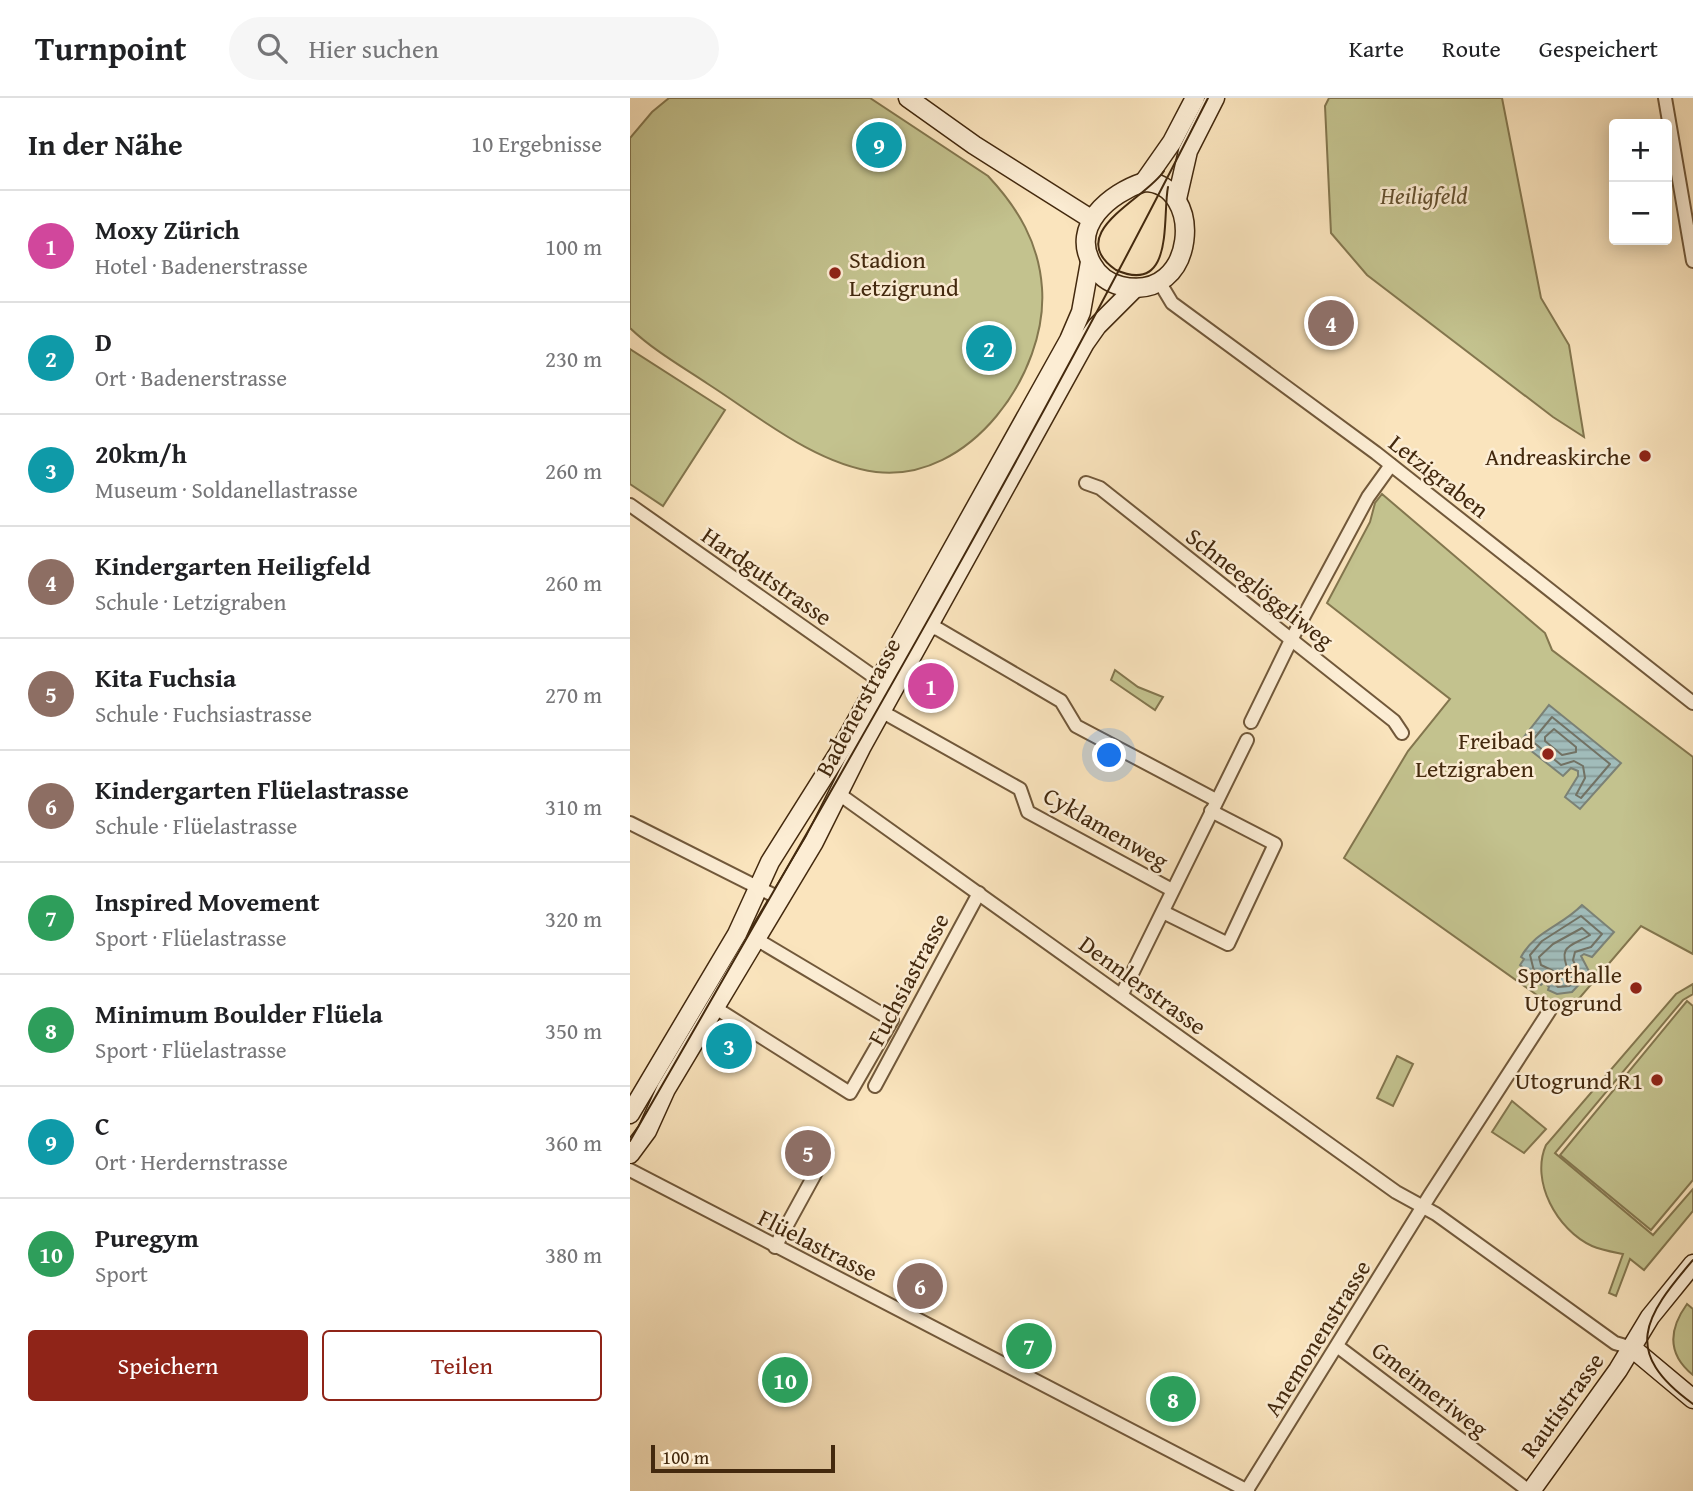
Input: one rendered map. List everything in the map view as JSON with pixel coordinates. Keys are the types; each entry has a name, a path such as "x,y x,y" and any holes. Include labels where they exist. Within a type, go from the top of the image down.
{"street":[{"path":"911,99 974,145 1091,219 1103,206 1144,182 1172,142 1195,98"},
{"path":"1177,199 1188,151 1215,98"},
{"path":"1665,98 1693,261"},
{"path":"1090,262 1108,281 1135,288 1160,283 1174,272 1181,255 1183,214 1177,199 1159,184 1144,182"},
{"name":"Badenerstrasse","path":"630,1114 636,1094 737,934 757,887 880,681 1078,323 1090,262 1084,240 1091,219"},
{"name":"Letzigraben","path":"1160,283 1172,303 1391,465 1693,703"},
{"name":"Badenerstrasse","path":"630,1154 647,1131 666,1089 781,899 881,711 1085,343 1097,326 1135,288"},
{"path":"1251,722 1291,640 1368,497 1391,465"},
{"name":"Schneeglöggliweg","path":"1086,483 1100,488 1394,721 1402,733"},
{"name":"Hardgutstrasse","path":"630,505 880,681"},
{"path":"928,627 938,629 1040,688 1060,701 1076,726 1275,844 1228,944 1163,912"},
{"name":"Cyklamenweg","path":"881,711 1020,789 1028,812 1172,890"},
{"path":"1122,994 1247,740"},
{"name":"Dennlerstrasse","path":"839,794 1122,994 1290,1117 1423,1209 1436,1214 1615,1343 1632,1348"},
{"path":"630,824 781,899"},
{"name":"Fuchsiastrasse","path":"876,1086 979,893"},
{"path":"714,1007 850,1093 892,1020 756,939"},
{"path":"1423,1209 1550,1010"},
{"path":"775,1247 827,1152"},
{"name":"Flüelastrasse","path":"630,1170 1247,1491"},
{"name":"Anemonenstrasse","path":"1247,1491 1423,1209"},
{"name":"Rautistrasse","path":"1530,1491 1632,1348 1650,1317 1693,1264"},
{"name":"Gmeimeriweg","path":"1338,1346 1530,1491"},
{"path":"1632,1348 1693,1399"}],"green space":[{"name":"Stadion Letzigrund","path":"669,98 870,98 988,176 999,188 1025,227 1037,256 1042,288 1040,321 1032,354 1017,386 996,416 971,441 942,460 910,471 876,472 853,467 788,437 668,358 630,328 630,138 652,112"},
{"name":"Heiligfeld","path":"1329,98 1502,98 1541,298 1569,345 1584,437 1553,417 1367,275 1331,233 1325,106"},
{"path":"630,349 725,410 663,506 630,484"},
{"name":"Freibad Letzigraben","path":"1382,494 1545,633 1552,650 1693,757 1693,954 1641,926 1565,1015 1344,858 1408,751 1450,699 1327,603 1370,522 1375,503"},
{"path":"1115,670 1138,687 1163,697 1155,710 1111,680"},
{"path":"1693,984 1693,994 1683,1000 1555,1153 1653,1235 1693,1189 1693,1211 1644,1270 1630,1259 1616,1296 1609,1293 1623,1254 1592,1246 1568,1229 1558,1217 1544,1189 1542,1159 1546,1145 1676,994"},
{"name":"Utogrund R1","path":"1687,1001 1693,1006 1693,1180 1651,1230 1560,1155"},
{"path":"1397,1056 1413,1064 1393,1106 1377,1098"},
{"path":"1512,1101 1546,1129 1524,1153 1492,1132"},
{"path":"1687,1304 1693,1309 1693,1375 1679,1359 1674,1341 1677,1323"}],"water":[{"path":"1549,705 1621,763 1580,809 1565,797 1578,776 1578,771 1571,768 1563,776 1520,742"},
{"path":"1582,905 1614,932 1592,957 1584,954 1581,956 1590,973 1572,992 1557,994 1548,990 1549,987 1544,982 1541,985 1525,973 1526,970 1520,965 1524,959 1521,957 1541,935"}],"tram line":[{"path":"630,1141 999,493 1208,98"},
{"path":"1164,171 1155,182 1113,217 1103,230 1098,243 1102,256 1116,270 1135,275 1148,272 1157,263 1162,250 1168,187"},
{"path":"1693,1260 1662,1299 1652,1317 1648,1334 1648,1351 1656,1368 1670,1385 1693,1404"}],"place":[{"name":"C","path":"879,145"},
{"name":"Stadion Letzigrund","path":"835,273"},
{"name":"Kindergarten Heiligfeld","path":"1331,323"},
{"name":"D","path":"989,348"},
{"name":"Andreaskirche","path":"1645,456"},
{"name":"Moxy Zürich","path":"931,686"},
{"name":"Freibad Letzigraben","path":"1548,754"},
{"name":"Sporthalle Utogrund","path":"1636,988"},
{"name":"20km/h","path":"729,1046"},
{"name":"Utogrund R1","path":"1657,1080"},
{"name":"Kita Fuchsia","path":"808,1153"},
{"name":"Kindergarten Flüelastrasse","path":"920,1286"},
{"name":"Inspired Movement","path":"1029,1346"},
{"name":"Puregym","path":"785,1380"},
{"name":"Minimum Boulder Flüela","path":"1173,1399"}]}
